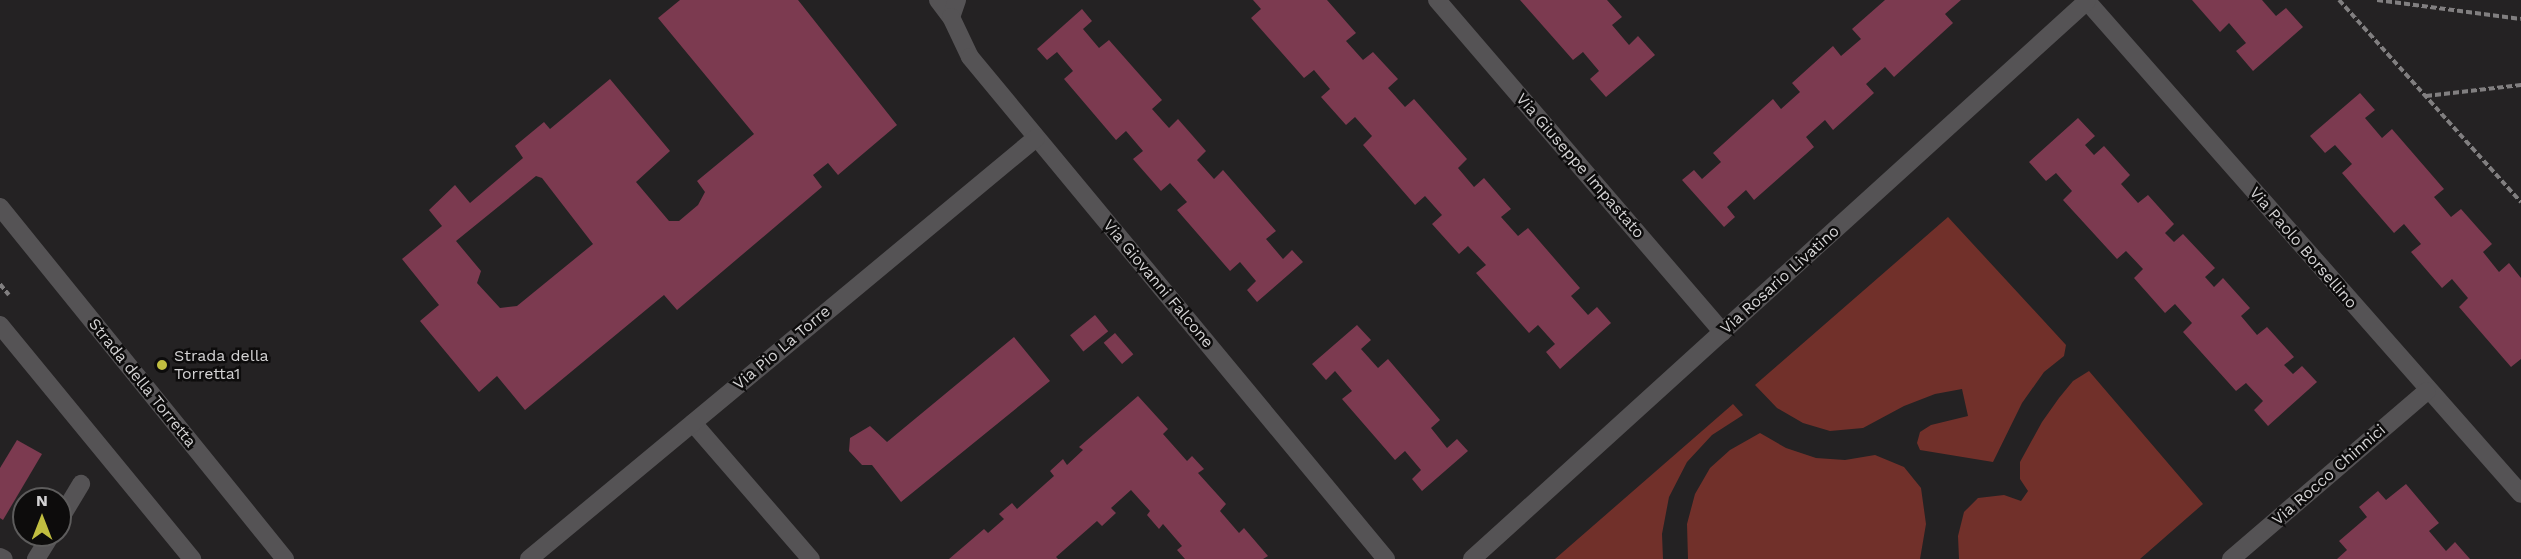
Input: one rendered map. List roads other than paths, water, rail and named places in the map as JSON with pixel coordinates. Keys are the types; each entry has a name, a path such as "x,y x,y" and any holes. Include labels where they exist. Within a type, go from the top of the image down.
{"street":[{"name":"Via Giovanni Falcone","path":"938,0 954,8 970,57 1386,559"},
{"name":"Via Giuseppe Impastato","path":"1437,0 1723,332"},
{"name":"Via Rosario Livatino","path":"1472,559 2086,1"},
{"name":"Via Paolo Borsellino","path":"2086,1 2427,391 2521,494"},
{"name":"Via Pio La Torre","path":"529,559 1036,138"},
{"name":"Strada della Torretta","path":"0,207 285,559"},
{"path":"0,325 192,559"},
{"name":"Via Rocco Chinnici","path":"2231,559 2427,391"},
{"path":"693,423 811,559"},
{"path":"72,499 81,484"},
{"path":"0,557 4,559"}],"place":[{"name":"Strada della Torretta1","path":"162,365"}]}
